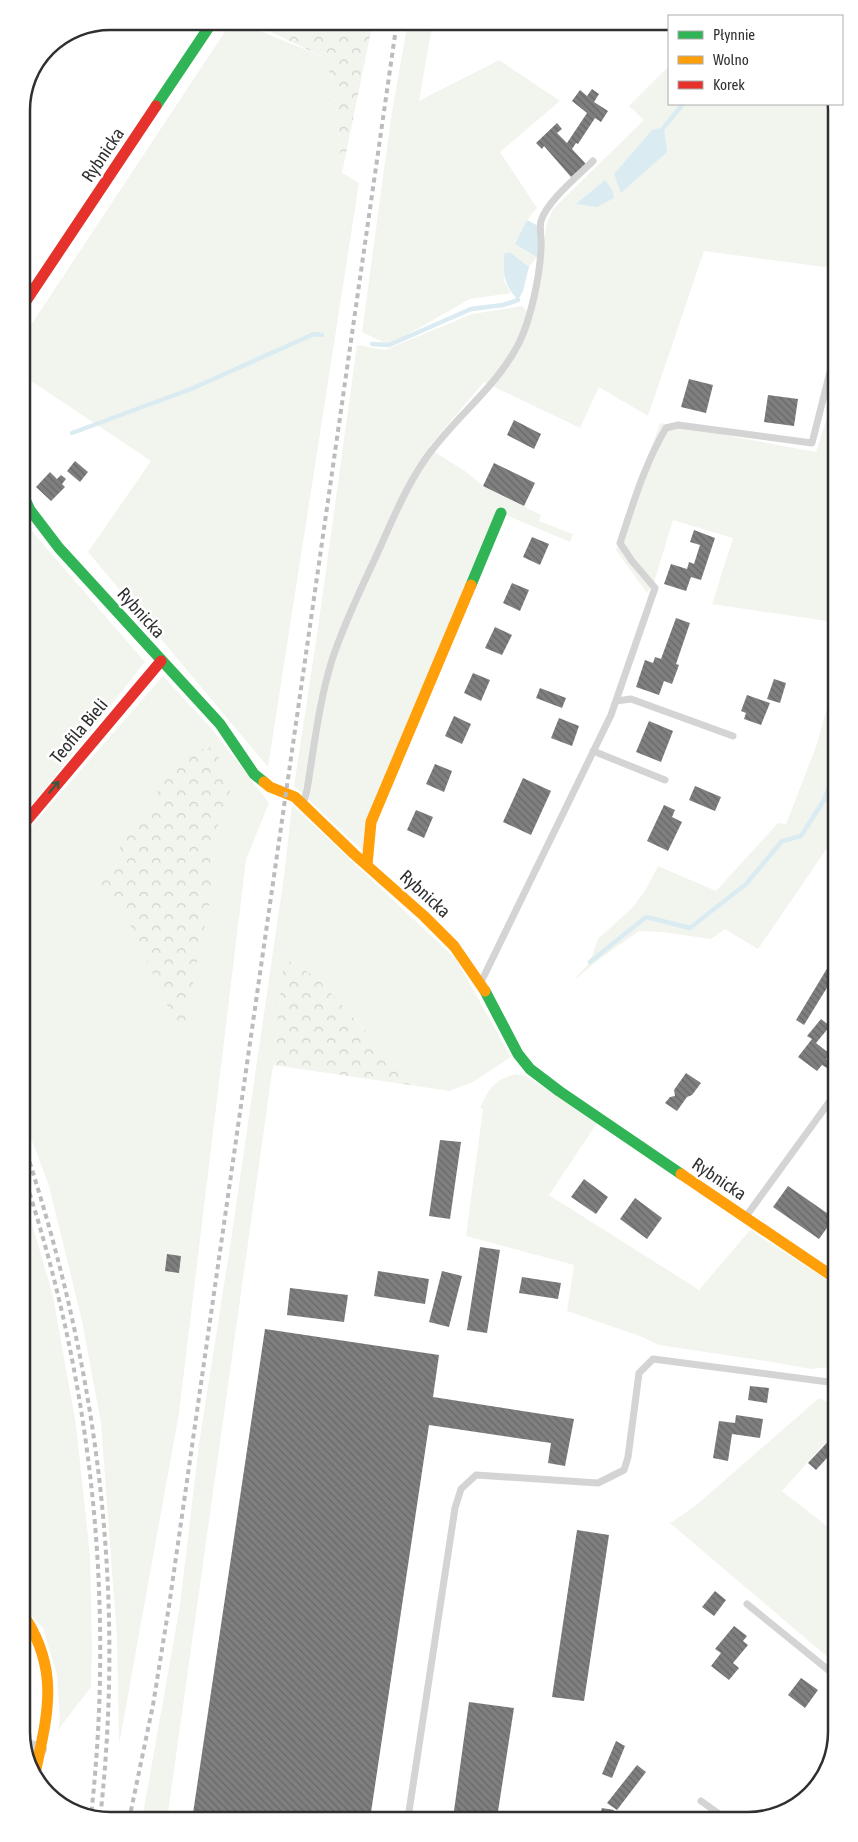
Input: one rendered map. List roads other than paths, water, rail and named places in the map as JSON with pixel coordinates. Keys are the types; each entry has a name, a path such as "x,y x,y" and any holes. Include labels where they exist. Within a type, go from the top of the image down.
{"street":[{"name":"Rybnicka","path":"30,295 207,30"},
{"name":"Rybnicka","path":"30,510 59,548 161,662 220,724 261,781 275,790 295,797 304,804 449,940 481,983 511,1043 530,1069 553,1087 828,1273"},
{"path":"367,865 371,822 501,513"},
{"name":"Teofila Bieli","path":"30,817 161,662"},
{"path":"30,1626 38,1640 44,1658 48,1709 33,1747"}],"lane":[{"path":"304,804 320,707 332,660 381,545 400,504 425,460 487,389 513,354 527,326 531,309 542,247 541,222 557,197 593,161"},
{"path":"481,983 611,715 655,588 632,561 620,543 636,494 658,440 666,428 678,425 812,443 828,380"},
{"path":"616,701 631,699 733,736"},
{"path":"593,751 666,780"},
{"path":"745,1218 828,1104"},
{"path":"409,1812 455,1508 461,1489 476,1475 598,1482 624,1470 628,1457 639,1373 653,1359 828,1382"},
{"path":"747,1604 828,1670"},
{"path":"702,1801 717,1812"}],"waterway":[{"path":"664,127 682,105"},
{"path":"372,344 389,345 471,309 503,305 518,300"},
{"path":"72,433 191,389 314,334 322,335"},
{"path":"590,962 646,917 690,928 746,884 782,841 801,836 824,800 828,789"}],"railway":[{"path":"131,1812 153,1705 169,1606 396,30"},
{"path":"30,1165 49,1228 70,1311 87,1394 99,1478 107,1563 109,1648 107,1733 101,1811"},
{"path":"30,1196 67,1333 81,1412 92,1492 98,1573 100,1654 98,1735 92,1809"}]}
